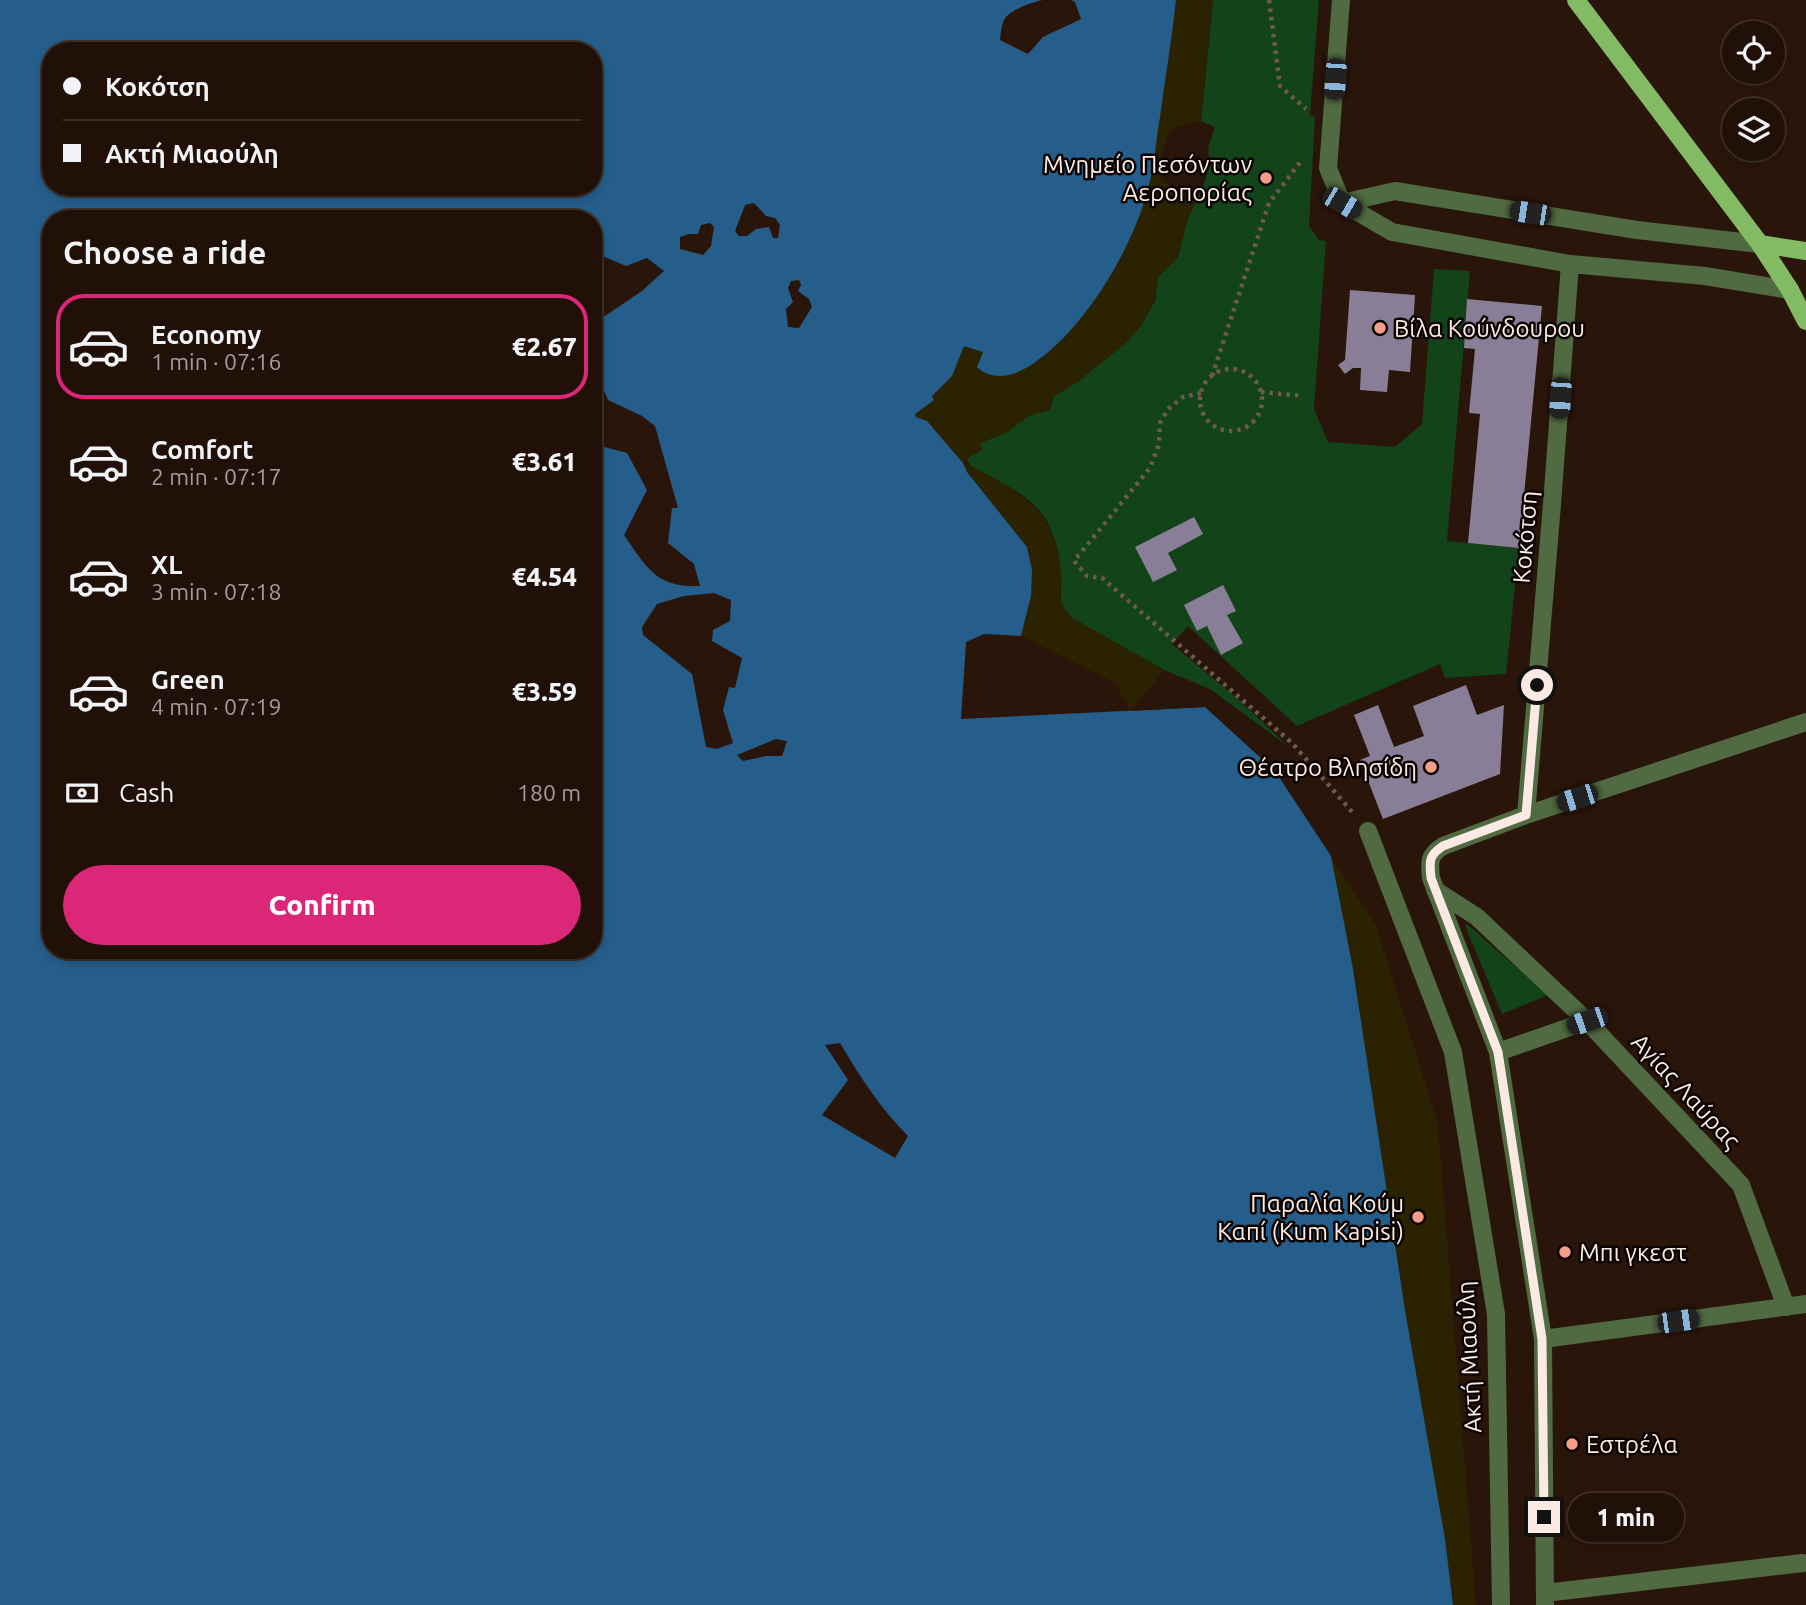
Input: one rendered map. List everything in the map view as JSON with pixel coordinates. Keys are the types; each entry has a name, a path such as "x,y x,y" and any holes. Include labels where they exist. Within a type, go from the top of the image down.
{"main road":[{"path":"1576,0 1798,291 1806,321"},
{"path":"1760,244 1806,251"}],"street":[{"path":"1341,0 1328,168 1342,203 1392,232 1570,264 1705,276 1798,291"},
{"path":"1342,203 1395,191 1637,230 1760,244"},
{"name":"Κοκότση","path":"1526,815 1570,264"},
{"path":"1804,1563 1545,1599 1542,1339 1498,1052 1435,890 1429,860 1434,852 1443,846 1526,815 1806,722"},
{"name":"Ακτή Μιαούλη","path":"1368,831 1453,1052 1496,1314 1501,1605"},
{"name":"Αγίας Λαύρας","path":"1435,890 1477,917 1587,1021 1741,1185 1786,1307"},
{"path":"1498,1052 1587,1021"},
{"path":"1542,1339 1806,1304"}],"path":[{"path":"1212,376 1227,369 1242,371 1255,379 1263,403 1258,417 1242,430 1232,432 1218,428 1206,418 1201,409 1201,393 1212,376 1269,203 1314,145 1331,132 1280,86 1269,0"},
{"path":"1261,392 1303,396"},
{"path":"1201,393 1182,397 1168,409 1160,423 1159,444 1150,468 1074,561 1087,576 1102,578 1292,743"}],"green space":[{"path":"1213,0 1319,0 1310,115 1315,117 1309,226 1319,240 1326,241 1314,409 1328,442 1395,447 1422,424 1434,269 1470,271 1447,541 1519,548 1506,674 1445,678 1440,664 1297,726 1188,626 1172,644 1238,699 1289,747 1210,689 1164,670 1072,618 1062,603 1057,549 1052,531 1042,514 1021,494 971,466 966,459 982,450 980,443 1007,432 1030,415 1050,410 1053,397 1080,380 1155,302 1158,277 1178,257 1187,221 1210,163 1208,148 1215,127 1201,121"},
{"path":"1467,924 1548,995 1502,1014 1465,926"}],"sand":[{"path":"1176,0 1213,0 1201,121 1171,130 1161,155 1164,165 1161,178 1171,187 1197,198 1187,221 1178,257 1158,277 1155,301 1141,326 1126,343 1080,380 1053,397 1050,410 1030,415 1007,432 980,443 982,450 963,463 927,421 915,414 934,400 932,396 952,376 964,345 983,352 978,367 984,373 998,377 1027,367 1057,344 1102,286 1139,216 1149,185"},
{"path":"963,463 1018,493 1044,519 1059,556 1062,604 1067,613 1164,670 1131,711 1114,682 1021,636 1031,596 1027,547 967,472"},
{"name":"Παραλία Κούμ Καπί (Kum Kapisi)","path":"1331,857 1376,925 1438,1124 1476,1605 1453,1605 1361,1025"}],"water":[{"path":"0,0 1043,0 1013,11 1002,25 1000,40 1028,54 1043,37 1081,19 1075,2 1071,0 1176,0 1149,185 1132,234 1104,286 1070,331 1051,350 1018,372 997,376 983,372 977,367 983,352 964,346 952,376 932,396 934,400 915,414 927,421 963,463 967,472 1027,547 1032,570 1031,596 1021,636 984,634 966,642 961,719 1205,707 1275,771 1331,856 1353,969 1405,1310 1445,1539 1453,1605 0,1605","holes":["754,203 766,216 775,218 780,225 778,238 773,238 769,227 756,229 747,236 739,236 735,231 745,205","710,223 714,227 711,246 703,255 680,249 680,237 698,234 701,225","799,280 801,285 798,291 809,299 812,307 799,328 788,327 786,309 793,302 788,288 791,281","714,593 731,600 730,621 713,630 712,641 742,658 735,688 729,687 723,710 733,743 717,749 706,747 692,674 643,635 642,627 657,604 684,596","776,739 787,741 782,756 743,761 737,755","840,1043 871,1092 908,1136 895,1158 822,1115 848,1080 825,1045"]}],"pier":[{"path":"1207,704 1278,768 1276,770 1205,707 1131,711 1133,707"}],"building":[{"name":"Βίλα Κούνδουρου","path":"1350,290 1415,295 1410,372 1389,370 1387,392 1360,390 1361,368 1353,368 1345,374 1338,365 1345,360"},
{"path":"1467,299 1542,306 1519,548 1468,543 1480,414 1469,413 1475,349 1464,348"},
{"path":"1194,517 1203,534 1168,553 1177,570 1153,582 1135,547"},
{"path":"1223,585 1236,611 1227,615 1243,643 1221,655 1207,626 1197,631 1184,605"},
{"name":"Θέατρο Βλησίδη","path":"1466,685 1477,715 1504,705 1500,774 1383,819 1360,760 1370,756 1354,715 1378,705 1394,747 1424,736 1413,706"}],"place":[{"name":"Μνημείο Πεσόντων Αεροπορίας","path":"1266,178"},
{"name":"Βίλα Κούνδουρου","path":"1380,328"},
{"name":"Θέατρο Βλησίδη","path":"1431,767"},
{"name":"Παραλία Κούμ Καπί (Kum Kapisi)","path":"1418,1217"},
{"name":"Μπι γκεστ","path":"1565,1252"},
{"name":"Εστρέλα","path":"1572,1444"}],"route":[{"path":"1537,685 1526,815 1443,846 1434,852 1429,860 1431,878 1498,1052 1542,1339 1544,1517"}]}
